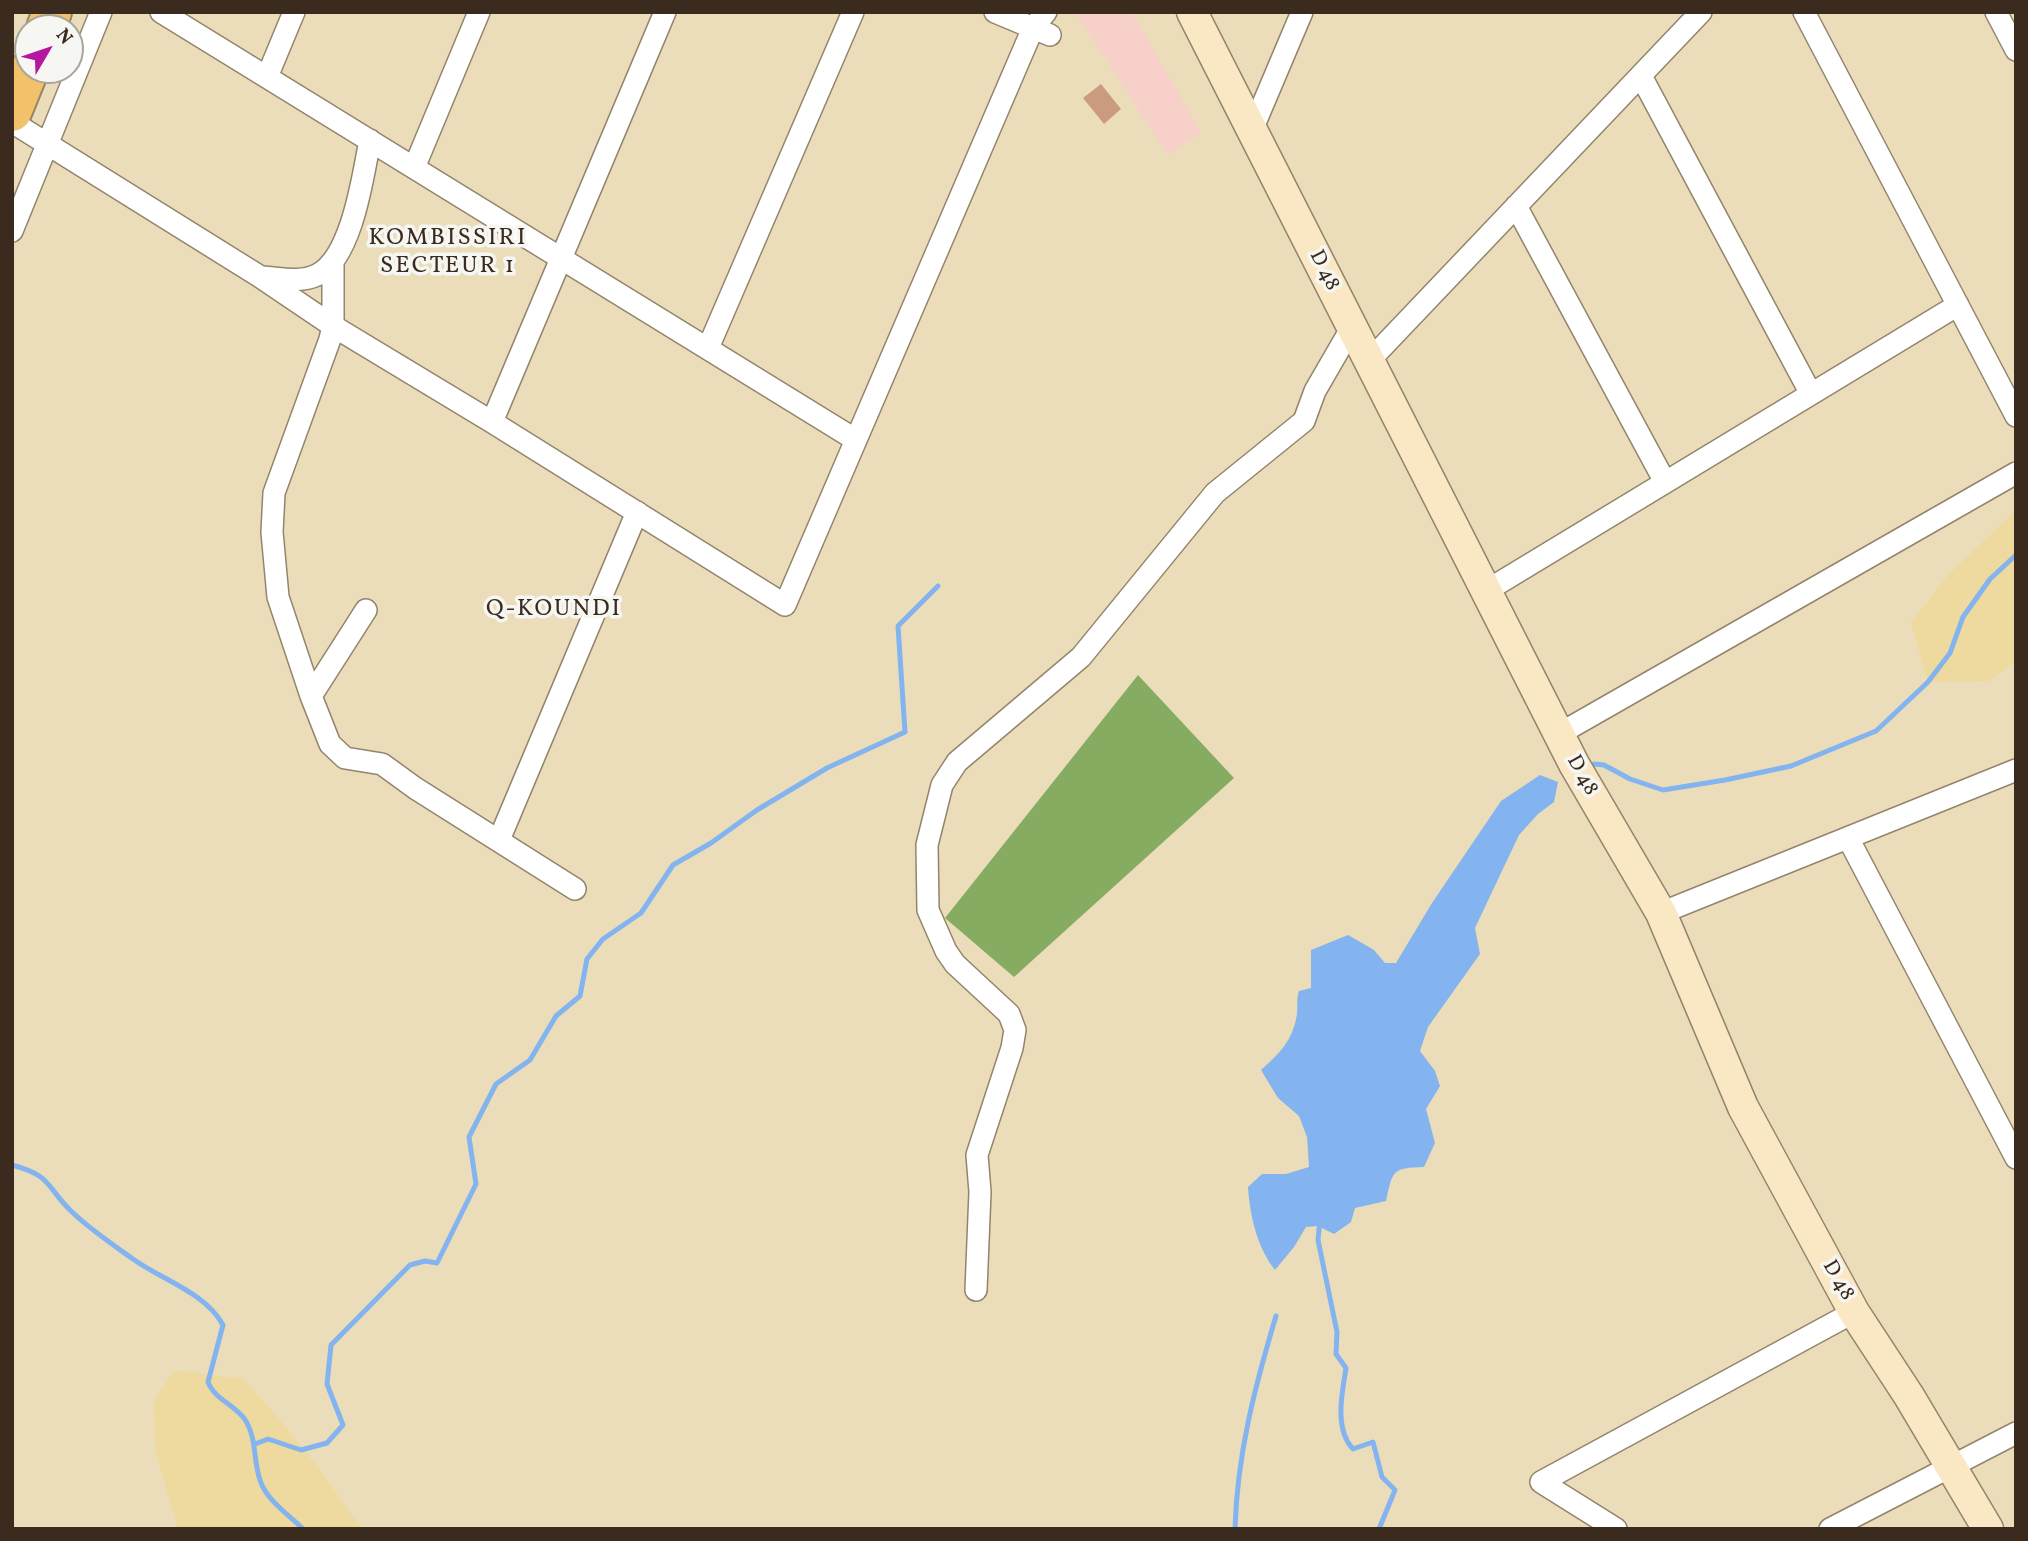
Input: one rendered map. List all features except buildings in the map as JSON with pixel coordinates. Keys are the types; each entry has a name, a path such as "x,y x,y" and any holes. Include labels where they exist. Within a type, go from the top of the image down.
{"highway":[{"path":"12,112 23,84"}],"street":[{"path":"12,231 101,12"},
{"path":"161,12 856,440"},
{"path":"267,77 294,12"},
{"path":"414,168 479,12"},
{"path":"492,422 665,12"},
{"path":"708,348 853,12"},
{"path":"12,122 333,326 785,605 856,440 1043,25 995,12"},
{"name":"D 48","path":"1192,12 1580,775 1661,913 1744,1107 1815,1243 1854,1312 1909,1396 1988,1529"},
{"path":"1252,130 1302,12"},
{"path":"1369,360 1698,16 1716,12"},
{"path":"1804,12 2016,416"},
{"path":"1996,12 2016,50"},
{"path":"1641,76 1811,394"},
{"path":"258,276 294,280 316,276 332,264 341,249 359,198 370,140"},
{"path":"1516,206 1665,482"},
{"path":"332,264 333,326 274,493 272,532 278,597 311,696 330,744 345,758 382,764 415,788 575,889"},
{"path":"1486,591 1958,305"},
{"path":"976,1290 980,1192 977,1155 1012,1048 1015,1030 1009,1014 955,964 946,951 929,909 927,845 942,785 957,762 1080,657 1215,493 1304,421 1315,391 1352,327"},
{"path":"1559,734 2016,473"},
{"path":"499,840 637,512"},
{"path":"311,696 366,610"},
{"path":"1661,913 1848,838 2014,776"},
{"path":"1848,838 2016,1158"},
{"path":"1616,1529 1541,1482 1854,1312"},
{"path":"1830,1529 2016,1433"}],"shaded area":[{"path":"1075,12 1132,12 1201,133 1168,155"}],"green space":[{"path":"1138,675 1234,778 1014,977 945,918"}],"sand":[{"path":"2016,510 2016,661 1989,681 1928,682 1911,623 1947,576"},
{"path":"174,1370 243,1379 317,1466 362,1529 178,1529 155,1450 154,1401"}],"water":[{"path":"1540,775 1558,782 1554,802 1538,814 1519,835 1475,928 1480,954 1428,1027 1420,1051 1435,1071 1440,1086 1426,1109 1435,1143 1424,1167 1400,1170 1390,1183 1386,1201 1355,1208 1351,1222 1334,1234 1318,1226 1306,1227 1275,1270 1263,1251 1256,1231 1248,1187 1262,1174 1286,1174 1309,1167 1307,1137 1299,1116 1278,1098 1261,1070 1289,1039 1297,1014 1299,991 1311,988 1311,950 1348,935 1374,950 1385,963 1396,963 1432,903 1501,801"}],"waterway":[{"path":"1587,768 1594,764 1604,765 1630,779 1663,790 1791,766 1876,731 1928,682 1950,653 1963,617 1990,579 2016,555"},
{"path":"255,1444 268,1439 301,1450 327,1443 343,1425 327,1384 331,1345 410,1265 425,1261 437,1263 476,1184 469,1137 496,1084 530,1060 556,1016 580,996 587,959 603,939 641,913 673,865 827,768 905,732 898,626 938,586"},
{"path":"12,1165 41,1177 70,1210 92,1229 144,1267 195,1296 215,1314 223,1325 208,1382 215,1393 246,1421 252,1435 260,1480 267,1494 303,1529"},
{"path":"1320,1220 1318,1240 1337,1332 1336,1354 1346,1368 1341,1410 1343,1431 1353,1449 1373,1442 1382,1477 1395,1490 1379,1529"},
{"path":"1235,1529 1239,1474 1248,1421 1276,1316"}],"district":[{"name":"KOMBISSIRI SECTEUR 1","path":"448,254"},
{"name":"Q-KOUNDI","path":"554,611"}]}
